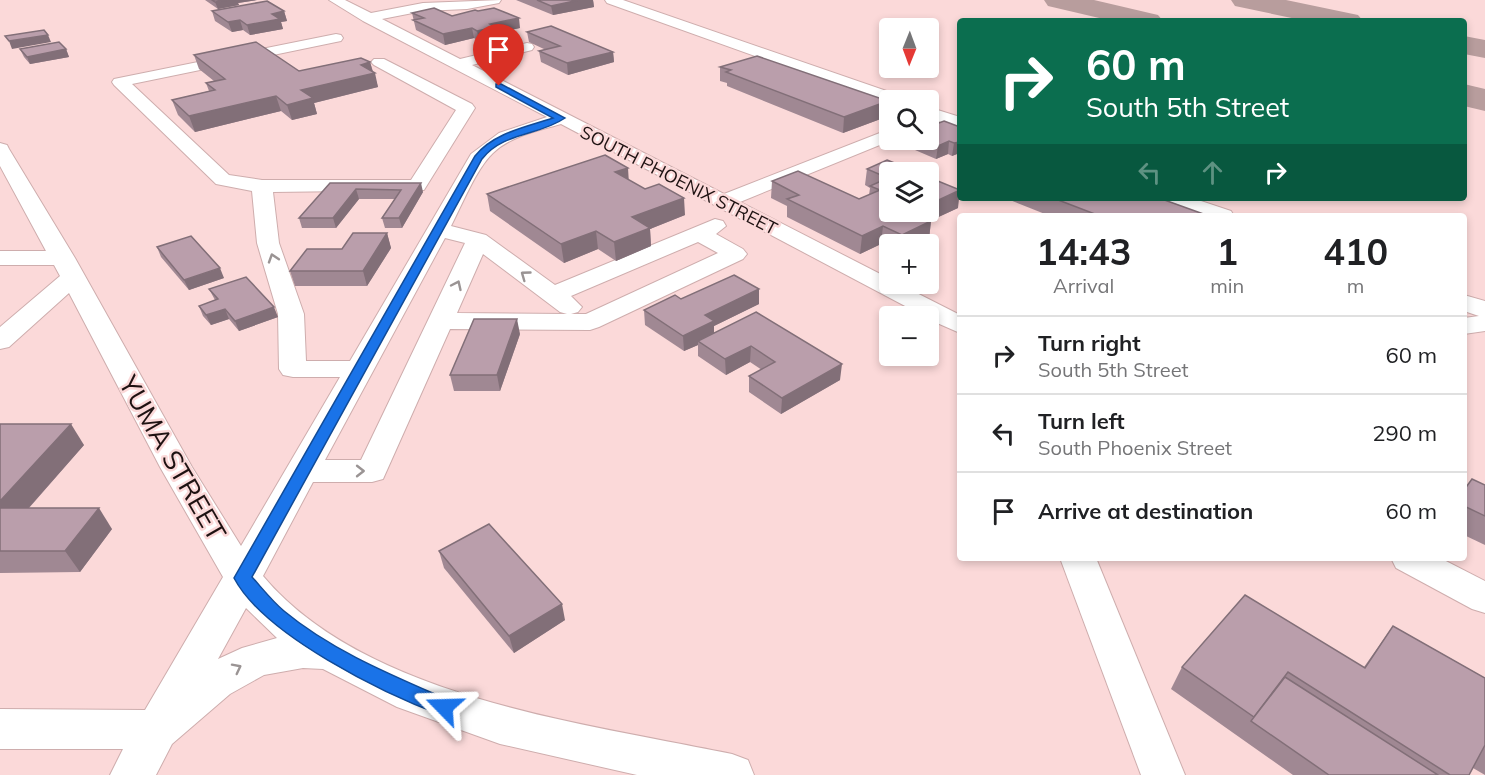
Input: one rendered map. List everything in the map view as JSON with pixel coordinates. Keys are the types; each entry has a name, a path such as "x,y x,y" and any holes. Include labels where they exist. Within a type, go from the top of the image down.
{"street":[{"name":"SOUTH PHOENIX STREET","path":"334,0 957,324"},
{"path":"611,0 879,94"},
{"path":"368,18 423,7 467,5 490,1"},
{"path":"336,38 120,82 223,180 262,186 417,186 466,108 379,62 430,50"},
{"path":"458,64 527,47"},
{"path":"939,117 957,122"},
{"path":"132,775 472,169 484,151 494,142 524,129 560,118"},
{"path":"722,202 879,138"},
{"name":"YUMA STREET","path":"0,149 68,267 175,467 242,578 276,615 332,653 425,700 463,714 500,725 732,775"},
{"path":"429,169 472,169"},
{"path":"262,186 268,243 291,314 293,369 360,369"},
{"path":"1180,201 1214,213"},
{"path":"552,295 745,214"},
{"path":"438,229 478,240 590,322"},
{"path":"441,321 590,322 735,255 699,233"},
{"path":"302,471 372,471 478,240"},
{"path":"0,258 68,267"},
{"path":"0,340 68,267"},
{"path":"1467,303 1485,310"},
{"path":"1467,326 1485,323"},
{"path":"1079,561 1163,775"},
{"path":"1415,561 1485,598"},
{"path":"0,729 158,730 208,686 240,666 280,653 304,650 332,653"}],"building":[{"path":"537,0 579,0 551,6"},
{"path":"267,1 284,11 272,14 280,19 247,25 240,20 228,22 212,11"},
{"path":"434,8 452,16 494,8 519,18 490,24 495,27 477,31 472,28 443,34 413,20 424,18 412,13"},
{"path":"551,26 613,52 567,63 539,51 560,46 527,32"},
{"path":"44,30 48,35 9,41 5,36"},
{"path":"59,42 66,49 27,57 20,49"},
{"path":"256,42 299,71 361,58 370,62 361,65 375,73 301,90 313,98 287,105 276,96 189,116 172,100 215,90 206,83 225,79 194,55"},
{"path":"757,56 879,98 879,104 844,117 726,72 731,70 720,67"},
{"path":"944,121 957,126 957,142 949,141 939,146 939,123"},
{"path":"605,155 628,168 615,172 645,189 659,184 684,198 632,217 650,228 614,242 596,231 561,244 487,194"},
{"path":"879,164 879,174 867,169"},
{"path":"798,171 859,199 879,190 879,222 929,222 904,234 883,226 862,236 787,199 799,195 772,181"},
{"path":"939,181 957,189 957,191 939,200"},
{"path":"879,182 879,190 870,186"},
{"path":"330,183 421,183 399,218 382,218 401,190 356,189 333,218 299,218"},
{"path":"1061,201 1167,201 1201,213 1092,213"},
{"path":"353,233 387,233 363,271 290,271 307,249 342,249"},
{"path":"191,236 220,268 184,280 157,247"},
{"path":"734,275 759,289 705,315 714,321 683,336 644,310 675,295 681,299"},
{"path":"246,277 274,307 235,321 225,309 206,315 199,306 218,299 209,289"},
{"path":"756,312 842,364 782,398 749,376 775,362 751,346 725,359 698,341"},
{"path":"474,319 517,319 497,375 450,375"},
{"path":"0,424 71,424 0,501"},
{"path":"1472,479 1485,485 1485,516 1467,507 1467,486"},
{"path":"0,508 99,508 65,551 0,551"},
{"path":"489,524 562,604 509,636 439,551"},
{"path":"1245,595 1365,668 1393,626 1485,678 1485,745 1469,775 1450,775 1288,672 1254,717 1182,667"},
{"path":"1285,677 1438,775 1329,775 1251,721"}],"taxiway":[{"path":"1058,0 1135,18"},
{"path":"1245,0 1333,18"},
{"path":"1467,46 1485,49"},
{"path":"1467,96 1485,100"}],"route":[{"path":"444,707 352,665 313,641 276,615 242,578 478,158 494,142 524,129 560,118 499,86"}]}
